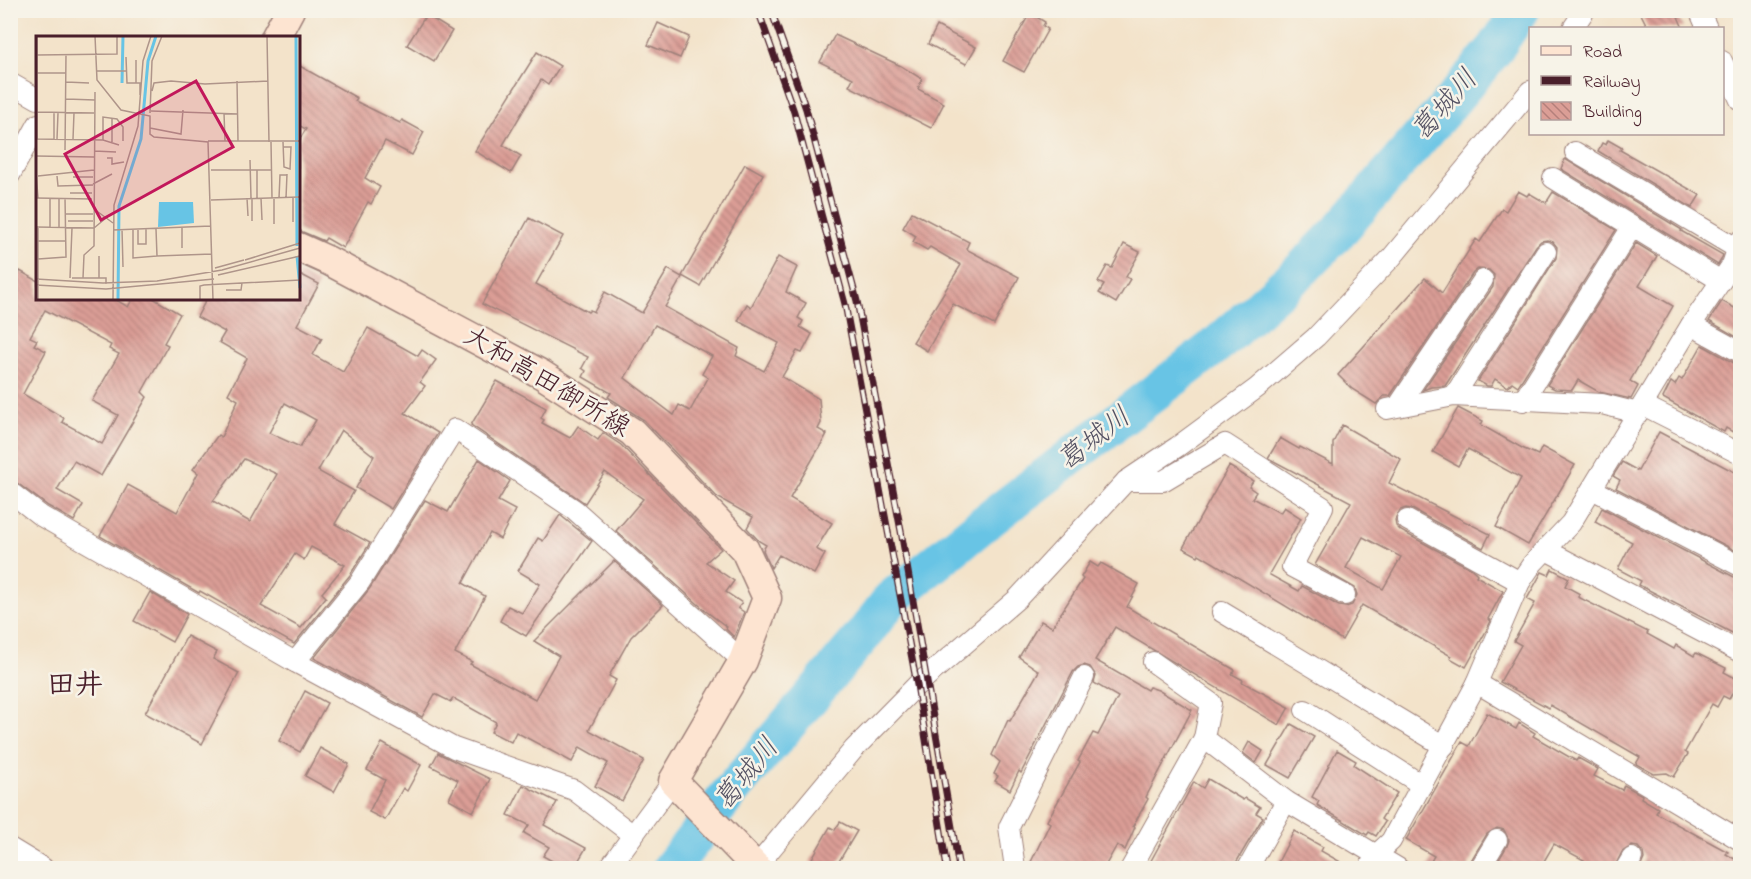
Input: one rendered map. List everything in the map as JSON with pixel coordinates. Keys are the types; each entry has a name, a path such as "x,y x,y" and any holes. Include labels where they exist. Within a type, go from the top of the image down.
{"main road":[{"path":"276,36 290,10"},
{"name":"大和高田御所線","path":"300,248 541,374 632,432 745,550 767,598 743,661 680,788"},
{"path":"680,788 753,864"}],"street":[{"path":"1574,27 1584,10"},
{"path":"1699,10 1707,27"},
{"path":"1724,65 1740,100"},
{"path":"10,83 36,98"},
{"path":"753,864 854,749 917,685 1017,599 1126,481 1257,388 1316,337 1392,257 1529,92"},
{"path":"10,175 36,128"},
{"path":"1575,152 1734,262"},
{"path":"1553,178 1632,227 1734,262"},
{"path":"1523,400 1632,227"},
{"path":"1454,396 1546,252"},
{"path":"1372,862 1391,841 1444,746 1477,683 1520,582 1533,562 1571,523 1691,325 1734,262"},
{"path":"1483,280 1392,408 1454,396 1640,409 1740,454"},
{"path":"1691,325 1740,352"},
{"path":"296,662 360,582 455,429 575,510 743,661"},
{"path":"1126,481 1163,481 1225,444 1323,507 1292,567 1345,595"},
{"path":"1592,489 1740,566"},
{"path":"10,492 41,516 296,662 454,748 574,790 633,835"},
{"path":"1407,520 1520,582"},
{"path":"1545,550 1740,652"},
{"path":"1222,612 1444,746"},
{"path":"1131,868 1204,738 1211,703 1153,662"},
{"path":"1015,868 1009,827 1084,677"},
{"path":"1477,683 1740,840"},
{"path":"1305,710 1422,785"},
{"path":"1204,738 1286,801 1372,862 1398,868"},
{"path":"609,868 633,835 680,788"},
{"path":"1248,868 1286,801"},
{"path":"1480,868 1497,840"},
{"path":"10,848 43,868"}],"building":[{"path":"1639,10 1675,10 1683,27 1648,27"},
{"path":"1030,13 1045,22 1043,26 1048,29 1024,72 1003,61"},
{"path":"426,15 452,31 434,61 407,45"},
{"path":"658,23 689,37 680,58 648,45"},
{"path":"937,26 976,47 966,64 928,44"},
{"path":"835,35 901,66 922,79 918,89 944,103 931,128 849,86 853,78 820,62"},
{"path":"537,52 560,66 548,85 541,80 503,145 521,156 511,173 475,151"},
{"path":"300,66 357,98 355,101 400,123 402,120 424,132 412,155 385,141 365,178 380,187 371,204 368,202 343,248 326,238 324,241 300,231 300,139 306,129 300,126"},
{"path":"1608,140 1622,148 1620,150 1700,195 1692,208 1598,151 1602,143 1606,145"},
{"path":"1565,159 1723,255 1718,265 1561,169"},
{"path":"745,164 763,174 700,286 682,276"},
{"path":"1518,191 1527,196 1529,193 1546,203 1553,192 1616,230 1518,386 1512,382 1508,387 1495,379 1491,386 1478,381 1556,258 1557,247 1553,242 1547,240 1541,241 1536,246 1445,386 1423,390 1493,287 1494,275 1489,270 1478,269 1473,273 1390,396 1384,396 1376,404 1352,389 1338,375 1425,278 1442,293 1476,239 1480,242 1502,209 1506,211"},
{"path":"912,212 969,242 966,249 1019,277 994,325 953,304 927,351 913,342 961,265 930,247 927,250 913,242 916,236 903,228"},
{"path":"529,218 563,236 536,284 588,312 590,310 594,312 605,292 642,313 668,269 682,277 665,307 739,348 736,356 764,371 779,343 738,321 747,304 751,307 778,257 797,267 786,292 806,303 798,318 803,321 800,327 812,334 802,353 797,351 782,377 819,399 821,423 818,429 827,434 790,498 832,523 816,549 825,554 814,574 779,555 771,568 763,550 766,545 747,528 753,517 717,497 644,420 608,397 611,393 583,377 586,371 582,368 588,357 482,304","holes":["655,325 712,356 702,374 708,378 690,411 679,405 674,415 625,378"]},
{"path":"1636,243 1657,256 1639,286 1673,306 1630,381 1638,386 1631,399 1599,392 1578,380 1572,390 1555,389 1547,385"},
{"path":"1124,244 1140,252 1126,277 1130,279 1116,303 1099,293 1104,285 1098,282 1107,266 1112,268"},
{"path":"20,271 36,280 36,300 116,300 128,307 132,300 156,300 180,314 164,343 168,345 142,392 147,397 101,476 74,461 57,490 83,505 74,521 10,480 10,287","holes":["45,310 111,345 109,349 119,354 92,401 118,415 102,444 62,422 64,418 23,394 46,351 34,345 37,340 30,337"]},
{"path":"300,274 319,284 297,325 322,338 313,355 343,372 368,328 418,356 422,350 436,360 420,382 425,386 405,413 438,433 391,509 356,488 374,456 341,430 318,471 354,491 335,524 370,543 350,575 294,644 100,536 128,485 177,512 198,473 193,469 218,435 221,437 238,400 228,394 247,358 219,342 225,332 197,317 206,300 300,300","holes":["285,403 316,420 300,447 269,433","244,459 277,474 250,522 213,501","311,547 345,565 322,593 326,597 301,628 261,606 295,554 304,560"]},
{"path":"1722,301 1740,311 1740,339 1709,321"},
{"path":"1702,345 1740,364 1740,436 1726,428 1724,432 1663,398 1671,382 1675,385 1679,378 1682,380"},
{"path":"497,381 546,408 541,418 544,420 542,423 570,438 578,426 598,440 603,433 621,445 721,549 706,562 734,581 726,592 742,603 738,608 744,612 734,637 726,629 727,627 616,531 643,499 605,472 585,503 471,425"},
{"path":"1458,408 1483,421 1481,425 1522,448 1538,455 1542,447 1575,465 1528,545 1496,527 1521,478 1468,449 1458,466 1433,452"},
{"path":"1342,425 1401,459 1389,483 1490,534 1483,548 1412,509 1400,510 1395,520 1396,526 1401,531 1472,569 1477,574 1476,576 1503,591 1488,619 1491,621 1466,667 1362,605 1342,640 1199,554 1198,556 1183,548 1229,466 1253,481 1249,487 1256,492 1252,498 1280,513 1284,507 1301,518 1269,574 1299,591 1302,586 1339,606 1352,605 1357,595 1355,588 1315,565 1351,502 1268,458 1280,438 1333,464 1333,443","holes":["1363,537 1401,557 1383,589 1346,568"]},
{"path":"1659,432 1740,475 1740,544 1736,551 1616,488 1620,480 1613,476 1622,462 1638,471"},
{"path":"479,459 510,481 498,501 515,510 500,539 490,533 463,583 485,596 455,653 472,662 470,664 535,699 559,656 534,641 614,561 663,605 631,637 609,676 616,680 589,730 644,760 622,801 595,786 608,763 580,747 572,762 516,732 511,742 491,732 496,722 453,698 451,702 435,694 422,717 314,658 370,588 425,500 448,512"},
{"path":"1602,508 1734,577 1740,578 1740,637 1639,585 1641,581 1618,569 1632,542 1595,522"},
{"path":"560,515 592,541 526,636 500,621 508,606 522,613 540,584 518,571 538,538 543,541"},
{"path":"1090,562 1098,567 1101,563 1139,584 1127,607 1235,670 1232,674 1243,680 1242,682 1289,707 1279,725 1115,627 1095,660 1147,690 1149,687 1158,690 1192,710 1146,797 1148,799 1133,826 1135,827 1125,850 1117,845 1104,868 1028,868 1050,823 1047,821 1080,762 1078,761 1093,733 1098,735 1118,697 1094,683 1096,676 1090,667 1084,665 1078,667 1073,672 1010,790 995,781 998,776 994,774 1000,762 992,755 1008,720 1010,721 1039,671 1019,657 1041,621 1052,627 1083,579 1081,577"},
{"path":"1552,569 1569,578 1565,586 1580,594 1578,597 1648,632 1647,634 1674,649 1676,645 1694,656 1696,653 1726,668 1724,672 1739,680 1729,699 1723,696 1717,707 1712,704 1674,777 1667,773 1654,774 1636,764 1640,757 1550,705 1549,708 1500,682 1521,645 1514,641 1535,603 1527,599 1542,572 1549,575"},
{"path":"150,592 187,614 172,642 134,621"},
{"path":"187,636 217,652 213,659 239,673 202,744 145,713"},
{"path":"305,691 327,703 300,752 279,741"},
{"path":"1487,713 1516,729 1519,723 1535,733 1533,736 1576,761 1578,758 1598,769 1594,776 1622,790 1624,785 1642,795 1641,798 1658,808 1656,813 1728,852 1726,854 1740,862 1740,868 1640,868 1644,859 1643,853 1638,847 1632,846 1622,852 1614,868 1579,868 1584,860 1554,844 1540,868 1500,868 1495,866 1509,840 1504,830 1497,828 1487,834 1468,868 1427,868 1434,856 1406,840 1462,742 1469,746"},
{"path":"1291,724 1314,737 1290,778 1267,765"},
{"path":"1249,742 1263,751 1256,763 1243,753"},
{"path":"382,743 421,765 407,791 403,788 385,820 369,812 385,780 367,770"},
{"path":"320,748 349,764 334,792 305,776"},
{"path":"1337,750 1356,761 1354,765 1397,793 1381,819 1385,822 1376,836 1369,832 1367,835 1317,805 1319,801 1312,797"},
{"path":"438,753 490,779 473,812 449,799 458,780 431,766"},
{"path":"1208,779 1243,800 1245,798 1260,807 1256,813 1263,817 1233,868 1147,868 1194,782 1203,788"},
{"path":"523,785 557,802 544,825 586,848 574,868 565,868 543,856 549,847 524,833 529,825 508,815"},
{"path":"840,822 857,831 835,868 822,868 810,862 830,827 835,830"},
{"path":"1294,831 1323,847 1321,851 1351,868 1275,868"}],"waterway":[{"name":"葛城川","path":"671,868 731,791 861,638 891,599 978,528 1218,344 1297,274 1340,230 1445,109 1495,49 1521,10"}],"railway":[{"path":"758,10 794,112 845,304 917,685 947,868"},
{"path":"771,10 806,109 857,301 901,531 959,868"}],"district":[{"name":"田井","path":"75,686"}]}
